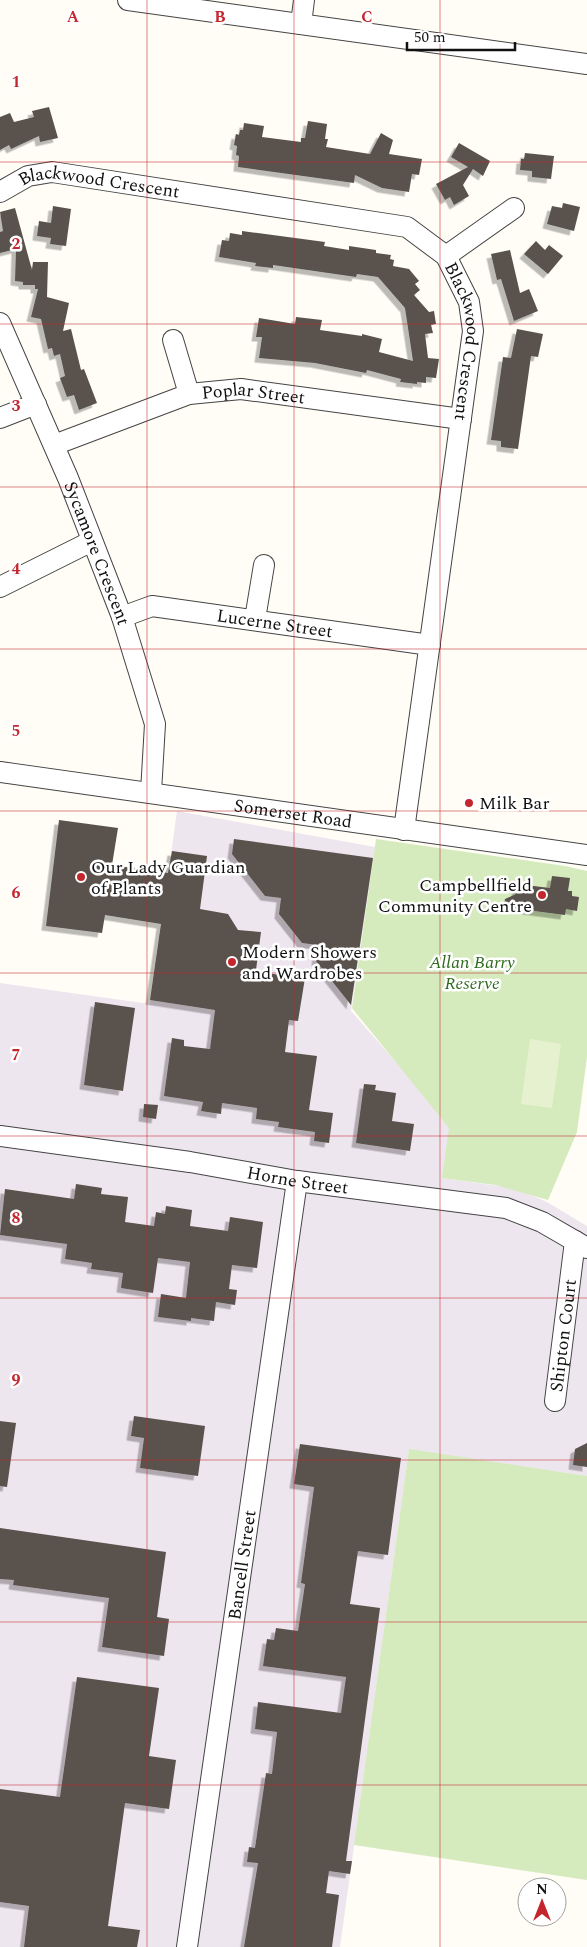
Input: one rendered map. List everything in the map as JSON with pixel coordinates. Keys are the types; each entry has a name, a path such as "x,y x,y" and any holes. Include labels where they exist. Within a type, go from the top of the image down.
{"street":[{"path":"128,0 587,64"},
{"path":"301,24 304,0"},
{"name":"Blackwood Crescent","path":"0,192 28,176 52,172 407,227 446,256 468,302 474,331 404,830"},
{"path":"446,256 514,208"},
{"name":"Sycamore Crescent","path":"0,323 54,445 122,617 155,724 151,792"},
{"path":"173,340 188,394"},
{"name":"Poplar Street","path":"54,445 188,394 241,389 461,419"},
{"path":"0,418 36,404"},
{"path":"0,587 92,541"},
{"path":"255,619 264,565"},
{"name":"Lucerne Street","path":"122,617 152,606 430,645"},
{"name":"Somerset Road","path":"0,772 151,792 404,830 587,853"},
{"name":"Horne Street","path":"0,1136 190,1162 297,1181 506,1208 542,1222 581,1245"},
{"name":"Bancell Street","path":"187,1947 297,1181"},
{"name":"Shipton Court","path":"556,1401 581,1245"}],"shaded area":[{"path":"177,811 375,847 351,1011 454,1128 443,1178 505,1187 524,1192 547,1202 587,1226 587,1476 409,1450 340,1947 0,1947 0,983 150,1004"}],"green space":[{"name":"Allan Barry Reserve","path":"376,839 565,866 587,871 587,1057 577,1132 548,1200 495,1185 442,1178 449,1128 352,1008"},
{"path":"530,1039 561,1044 552,1108 521,1104"},
{"path":"409,1449 587,1476 587,1880 354,1845"}],"building":[{"path":"49,107 58,138 40,142 39,136 11,149 9,145 0,150 0,117 10,113 14,122 34,117 32,111"},
{"path":"308,121 327,124 325,139 328,139 326,147 370,154 381,133 393,140 389,154 422,159 419,175 412,174 409,192 382,188 355,175 354,183 238,167 239,156 236,155 237,146 234,145 236,134 239,135 240,130 243,130 244,123 264,126 262,137 301,142 301,138 305,138"},
{"path":"459,143 490,161 483,176 473,169 463,185 469,196 454,205 450,197 445,200 436,184 468,167 451,157"},
{"path":"525,153 554,156 551,179 532,177 532,171 520,170 521,159 524,159"},
{"path":"563,203 580,207 574,231 547,224 552,206 562,208"},
{"path":"53,206 71,209 66,246 50,244 51,238 37,236 39,221 51,223"},
{"path":"15,208 32,270 33,262 48,262 47,297 69,303 63,331 71,329 81,370 84,369 97,403 79,410 74,395 67,397 60,378 65,376 60,354 54,356 52,348 48,349 41,319 31,317 38,289 35,289 35,285 23,285 23,282 15,281 16,249 0,253 0,232 3,231 0,212"},
{"path":"242,231 325,242 324,246 349,250 349,246 376,250 376,253 391,255 390,259 394,260 393,266 409,269 419,281 415,284 420,290 414,295 429,312 434,311 436,324 431,325 433,333 425,334 428,358 439,359 436,378 426,377 426,383 417,382 417,384 400,382 401,379 367,370 366,373 315,363 259,358 262,337 256,337 259,318 295,324 296,317 322,320 320,330 362,336 362,334 382,339 379,352 413,361 405,308 378,277 357,274 356,277 273,265 273,268 255,266 256,263 219,257 222,240 229,241 230,233 242,235"},
{"path":"536,241 545,250 549,245 563,256 548,274 524,254"},
{"path":"510,250 520,293 529,289 538,311 514,321 501,279 497,280 491,254"},
{"path":"517,329 543,334 538,357 531,356 518,449 501,447 501,441 491,440 503,357 511,358"},
{"path":"59,820 118,828 112,865 168,873 172,851 207,856 200,909 228,914 238,930 261,932 256,970 258,972 305,978 298,1021 289,1020 285,1052 317,1056 309,1110 333,1113 329,1143 314,1141 315,1132 278,1127 279,1122 256,1119 257,1108 222,1103 221,1114 201,1111 203,1102 164,1096 172,1038 184,1040 184,1046 210,1049 215,1010 150,1000 161,924 105,915 102,933 46,926"},
{"path":"234,839 373,858 351,1005 316,961 318,945 302,943 279,914 281,898 265,896 232,854"},
{"name":"Campbellfield Community Centre","path":"552,876 570,878 568,891 572,891 572,896 579,897 577,911 566,909 565,915 504,907 505,899 516,894 517,884 550,888"},
{"path":"95,1002 135,1008 123,1091 84,1085"},
{"path":"364,1084 376,1085 375,1090 396,1093 392,1121 414,1124 410,1151 356,1143"},
{"path":"144,1104 158,1105 156,1119 143,1117"},
{"path":"76,1184 102,1188 101,1194 128,1197 125,1222 154,1226 156,1212 165,1214 166,1206 192,1210 190,1226 228,1231 230,1217 263,1222 257,1268 232,1265 229,1289 237,1290 235,1305 216,1302 214,1321 191,1318 191,1321 158,1317 161,1294 186,1298 190,1262 158,1258 153,1293 121,1288 123,1273 91,1269 92,1263 65,1259 67,1244 0,1235 5,1189 74,1199"},
{"path":"134,1416 205,1426 198,1476 140,1468 144,1438 131,1436"},
{"path":"0,1421 16,1423 7,1487 0,1486"},
{"path":"587,1443 587,1467 573,1465 575,1449"},
{"path":"300,1444 401,1458 388,1555 358,1551 350,1604 380,1608 346,1861 352,1861 350,1874 329,1871 326,1893 339,1895 332,1947 244,1947 258,1863 247,1862 249,1847 255,1848 266,1773 272,1774 277,1732 255,1729 258,1702 341,1713 346,1677 263,1666 267,1639 274,1640 276,1628 298,1631 305,1584 301,1583 314,1487 294,1484"},
{"path":"0,1528 166,1552 157,1617 169,1619 164,1656 102,1647 109,1598 13,1585 14,1580 0,1579"},
{"path":"77,1677 159,1688 149,1756 176,1760 169,1809 125,1803 108,1926 140,1930 137,1947 24,1947 29,1906 0,1902 0,1789 60,1797"}],"place":[{"name":"Milk Bar","path":"469,803"},
{"name":"Our Lady Guardian of Plants","path":"81,877"},
{"name":"Campbellfield Community Centre","path":"542,895"},
{"name":"Modern Showers and Wardrobes","path":"232,962"}]}
